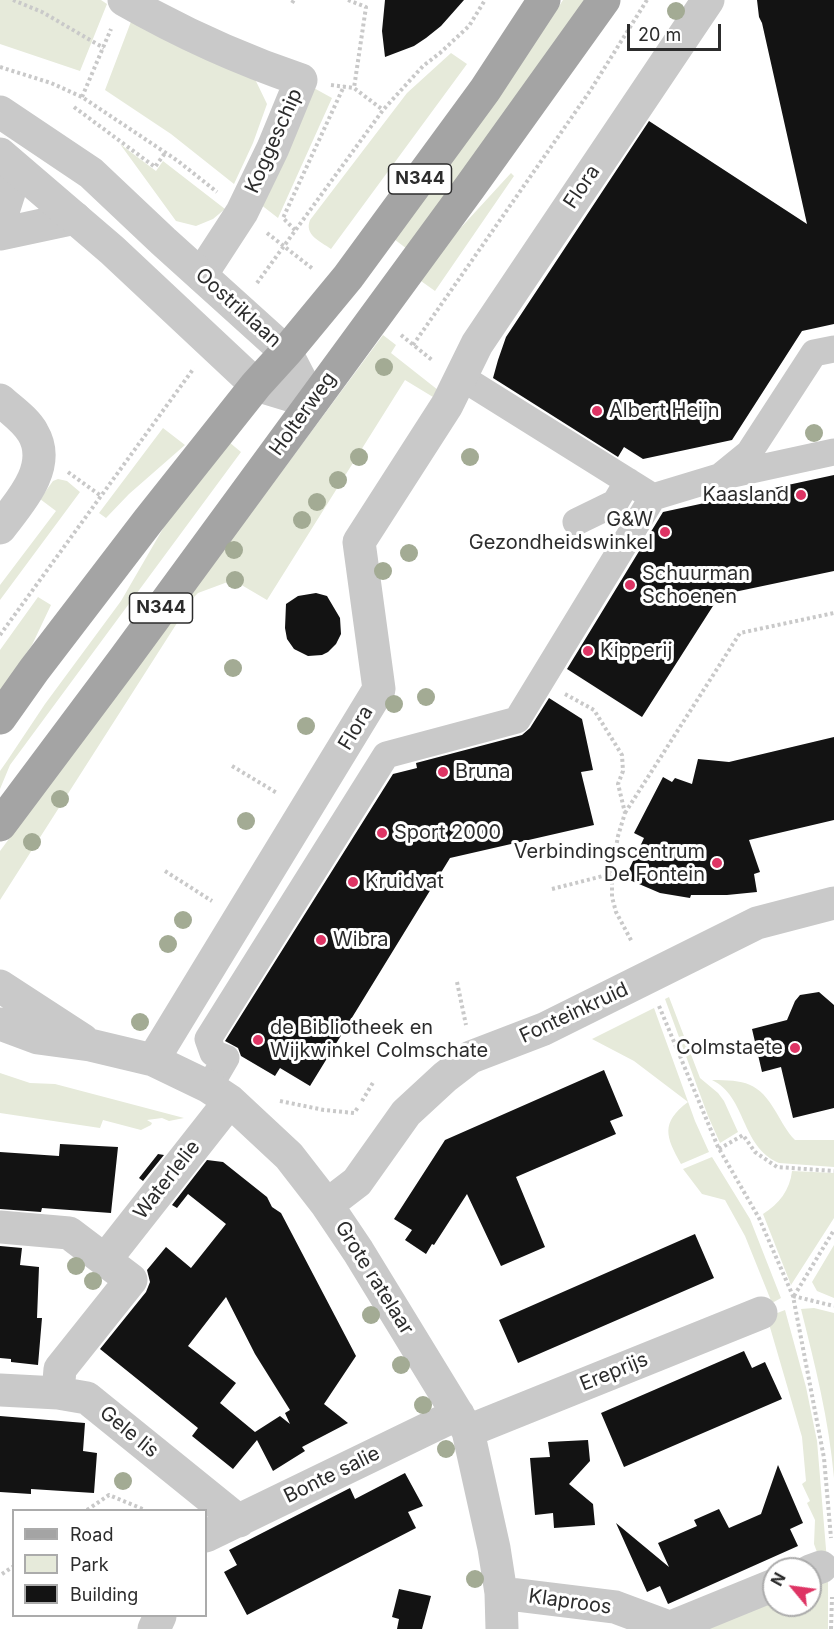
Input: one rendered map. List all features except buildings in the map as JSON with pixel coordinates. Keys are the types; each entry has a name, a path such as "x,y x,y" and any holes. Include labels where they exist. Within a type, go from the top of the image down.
{"main road":[{"name":"N344","path":"0,718 99,585 256,385 348,277 485,90 544,0"},
{"name":"Holterweg","path":"0,825 125,658 604,0"}],"street":[{"name":"Flora","path":"153,1060 380,689 359,542 447,405 477,345 708,0"},
{"name":"Koggeschip","path":"119,10 266,69 301,80 273,148 242,212 201,275"},
{"name":"Oostriklaan","path":"0,112 91,172 286,352 312,402"},
{"path":"6,159 75,218 256,385 312,402"},
{"path":"0,221 9,193 6,159"},
{"path":"0,234 75,218"},
{"path":"719,477 749,453 814,353 834,349"},
{"path":"461,377 653,497 719,477 834,452"},
{"path":"0,400 34,434 38,452 35,477 26,494 0,528"},
{"path":"576,522 615,503 628,481"},
{"name":"Flora","path":"219,1094 226,1058 213,1053 208,1039 386,755 517,720 653,497"},
{"name":"Fonteinkruid","path":"327,1205 357,1182 406,1113 445,1077 471,1057 544,1029 757,923 834,903"},
{"name":"Grote ratelaar","path":"0,986 90,1045"},
{"name":"Grote ratelaar","path":"0,1024 38,1038 90,1045 153,1060 219,1094 289,1156 327,1205 358,1251 463,1422 494,1548 501,1593 502,1629"},
{"name":"Waterlelie","path":"105,1260 219,1094"},
{"path":"0,1227 69,1233 131,1280 60,1369 58,1393"},
{"name":"Ereprijs","path":"463,1422 761,1313"},
{"name":"Gele lis","path":"0,1390 58,1393 87,1398 239,1521"},
{"name":"Bonte salie","path":"207,1536 463,1422"},
{"name":"Klaproos","path":"501,1593 615,1607 672,1628 762,1591"}],"path":[{"path":"13,0 42,12 104,48"},
{"path":"348,0 366,7 354,88 383,111"},
{"path":"239,309 383,111 423,66 469,26 485,0"},
{"path":"413,345 590,91 647,0"},
{"path":"82,97 119,10"},
{"path":"0,67 51,83 82,97 165,153 285,247"},
{"path":"295,230 283,218 344,86"},
{"path":"74,107 155,167 165,153"},
{"path":"0,634 212,342"},
{"path":"632,942 616,912 612,897 612,874 618,836 625,813 741,633 834,613"},
{"path":"541,680 594,710 622,755 623,771 618,784 625,813"},
{"path":"232,766 306,811"},
{"path":"165,871 240,918"},
{"path":"552,889 612,874"},
{"path":"457,982 466,1028"},
{"path":"362,1101 374,1081"},
{"path":"272,1100 336,1112 354,1113 359,1106"},
{"path":"719,1149 743,1135 755,1152 777,1167 834,1171"},
{"path":"834,1230 794,1296 834,1306"},
{"path":"88,1509 109,1494 143,1509"},
{"path":"2,1574 12,1567"}],"green space":[{"path":"0,0 101,0 107,4 80,71 0,44"},
{"path":"563,0 585,0 407,249 394,239 529,52"},
{"path":"132,19 254,77 267,104 253,143 234,184 171,134 105,90"},
{"path":"451,53 467,64 331,249 311,234 310,220 407,93"},
{"path":"312,87 332,98 278,218 260,204"},
{"path":"120,144 156,171 163,161 225,209 213,219 196,226 176,221"},
{"path":"511,173 514,176 435,291 421,281 455,234"},
{"path":"383,335 396,345 391,353 438,390 433,397 405,380 267,600 233,580 198,593 193,598 0,900 0,851"},
{"path":"163,428 185,445 129,494 106,518 99,513"},
{"path":"229,442 241,452 10,765 0,789 0,771 45,704 121,601 172,513"},
{"path":"58,479 67,481 80,492 0,600 0,585 56,511 40,499 53,481"},
{"path":"38,597 51,605 32,645 0,691 0,650"},
{"path":"669,997 700,1078 724,1101 738,1132 720,1143 665,999"},
{"path":"654,1008 695,1121 709,1152 681,1164 668,1131 673,1117 688,1102 634,1061 592,1039"},
{"path":"0,1073 30,1083 55,1084 184,1118 169,1121 162,1118 147,1120 152,1123 151,1125 141,1130 103,1120 100,1128 0,1113"},
{"path":"712,1080 742,1082 757,1089 770,1102 795,1140 834,1140 834,1167 779,1163 766,1155 750,1134 732,1098"},
{"path":"712,1157 750,1219 781,1298 772,1303 745,1236 725,1200 702,1194 683,1169"},
{"path":"792,1171 834,1173 834,1218 791,1285 763,1214 783,1196"},
{"path":"834,1245 834,1298 817,1291 812,1282"},
{"path":"814,1308 834,1313 834,1478 825,1414 801,1309"},
{"path":"785,1310 806,1387 817,1441 827,1561 822,1563 822,1557 819,1557 814,1544 815,1520 802,1484 806,1481 802,1437 767,1317"},
{"path":"828,1569 828,1629 694,1629 762,1598 762,1617 822,1617 822,1573"}],"place":[{"name":"Albert Heijn","path":"597,411"},
{"name":"Kaasland","path":"801,495"},
{"name":"G&W Gezondheidswinkel","path":"665,532"},
{"name":"Schuurman Schoenen","path":"630,585"},
{"name":"Kipperij","path":"588,651"},
{"name":"Bruna","path":"443,772"},
{"name":"Sport 2000","path":"382,833"},
{"name":"Verbindingscentrum De Fontein","path":"717,863"},
{"name":"Kruidvat","path":"353,882"},
{"name":"Wibra","path":"321,940"},
{"name":"de Bibliotheek en Wijkwinkel Colmschate","path":"258,1040"},
{"name":"Colmstaete","path":"795,1048"}]}
